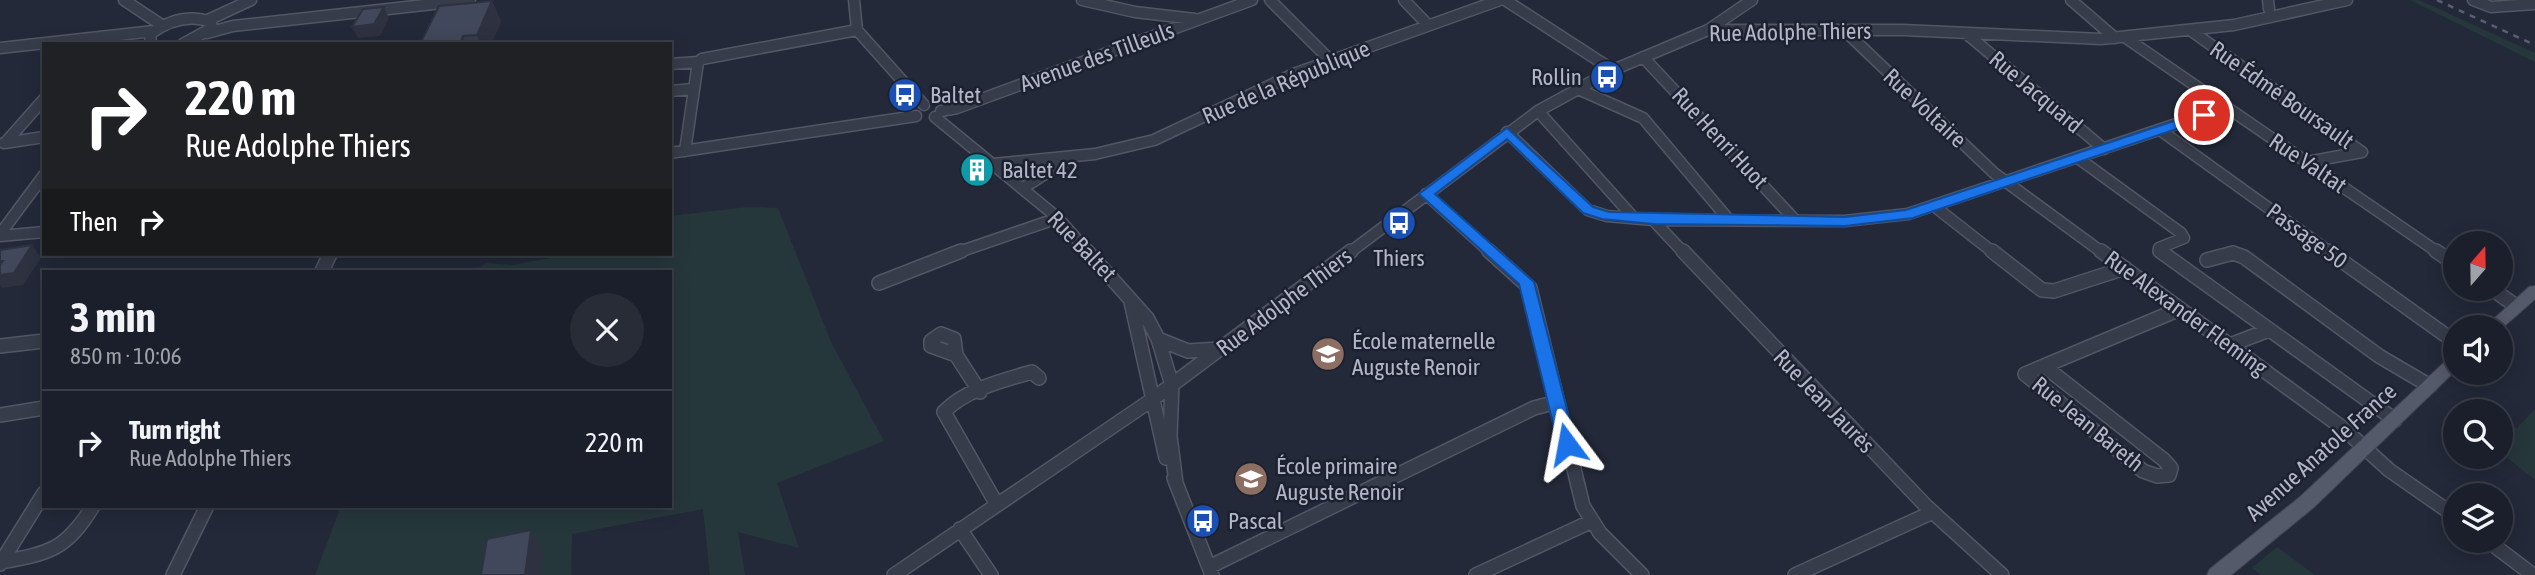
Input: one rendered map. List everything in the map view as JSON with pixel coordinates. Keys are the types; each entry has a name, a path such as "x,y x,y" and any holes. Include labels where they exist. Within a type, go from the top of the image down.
{"main road":[{"path":"2506,315 2535,291"},
{"name":"Avenue Anatole France","path":"2217,575 2307,502 2443,374"}],"street":[{"path":"124,0 153,38"},
{"path":"112,42 153,38 237,0"},
{"path":"194,42 209,26 251,0"},
{"path":"209,26 425,0"},
{"path":"196,18 209,26 233,26 474,0"},
{"path":"854,0 857,30 924,105"},
{"path":"1082,0 1135,12 1199,19"},
{"name":"Avenue des Tilleuls","path":"672,153 938,114 1252,0"},
{"path":"1270,0 1330,60"},
{"path":"1404,0 1428,24"},
{"path":"1503,0 1613,70"},
{"name":"Rue de la République","path":"993,164 1094,156 1154,140 1330,60 1503,0"},
{"path":"1708,30 1752,0"},
{"name":"Rue Valtat","path":"2071,0 2120,38 2227,107 2443,256"},
{"name":"Rue Adolphe Thiers","path":"894,575 996,503 1153,399 1538,111 1613,70 1708,30 1968,34 2055,39 2120,38 2247,22 2347,0"},
{"path":"2473,0 2491,7 2535,4"},
{"path":"672,64 698,62 710,57 857,30"},
{"name":"Rue Édmé Boursault","path":"2190,30 2360,148 2360,155 2308,162"},
{"name":"Rue Voltaire","path":"1845,31 2007,182"},
{"name":"Rue Jacquard","path":"1968,34 2104,149"},
{"path":"92,42 153,38"},
{"path":"0,48 42,45"},
{"path":"0,54 42,49"},
{"name":"Rue Henri Huot","path":"1643,57 1796,221"},
{"path":"685,151 698,62"},
{"path":"672,91 694,89"},
{"path":"1578,89 1643,118 1729,220"},
{"path":"3,143 42,101"},
{"path":"912,117 915,111 924,105 936,105 938,114"},
{"path":"1507,132 1588,210 1607,216 1653,220 1878,219 1908,215 2227,107"},
{"path":"1538,111 1634,218"},
{"name":"Rue Baltet","path":"938,114 1058,218 1147,318 1158,339 1172,385 1170,436 1176,483"},
{"name":"Passage 50","path":"2160,130 2443,333"},
{"path":"3,143 42,137"},
{"name":"Rue de la République","path":"1023,188 1070,158"},
{"path":"2078,158 2181,233 2184,238 2159,248 2161,253 2395,419"},
{"path":"0,235 42,178"},
{"name":"Rue Alexander Fleming","path":"2007,182 2230,345 2365,447 2389,470 2443,508"},
{"path":"1426,194 1527,282 1583,506 1590,522 1642,575"},
{"path":"1934,206 2042,290 2054,291 2125,268"},
{"path":"879,283 989,240 1058,218"},
{"name":"Rue Jean Jaurès","path":"1653,220 1933,512 2002,575"},
{"path":"0,235 42,232"},
{"path":"2207,260 2233,253 2244,257 2379,356 2430,386"},
{"name":"Rue Baltet","path":"1130,298 1164,450 1176,483"},
{"path":"2509,301 2516,306"},
{"name":"Rue Jean Bareth","path":"2044,366 2164,460 2171,468 2169,475 2157,476 2143,471 2025,374 2044,366 2180,309"},
{"path":"2230,345 2269,330"},
{"path":"1158,339 1188,351 1223,348"},
{"path":"0,346 42,341"},
{"path":"956,355 981,391"},
{"path":"996,503 967,457 944,412 948,405 1025,374 1032,372 1039,378"},
{"path":"1176,483 1211,571 1534,408 1557,402"},
{"path":"0,415 42,408"},
{"path":"1,563 42,495"},
{"path":"1,563 57,551 76,534 92,508"},
{"path":"173,575 206,508"},
{"path":"1795,575 1933,512"},
{"path":"1476,575 1590,522"},
{"path":"960,529 991,575"},
{"path":"2504,553 2533,575"}],"shaded area":[{"path":"2410,0 2419,0 2535,53 2535,62"},
{"path":"748,207 778,208 831,342 884,441 777,483 799,548 738,532 745,575 710,575 703,509 572,534 571,575 315,575 340,508 672,508 672,270 451,270 481,267 486,263 512,265 561,256 672,256 672,216"},
{"path":"2535,409 2535,480 2513,463 2513,427 2517,428"},
{"path":"2277,547 2315,575 2261,575 2252,568"}],"building":[{"path":"492,1 477,35 463,36 461,41 421,42 439,6"},
{"path":"384,7 374,24 352,27 363,9"},
{"path":"32,245 14,273 0,275 3,261 0,261 0,250"},
{"path":"531,530 525,575 481,575 487,539"}],"railway":[{"path":"2437,0 2535,45"}],"place":[{"name":"Rollin","path":"1607,77"},
{"name":"Baltet","path":"905,95"},
{"name":"Baltet 42","path":"977,170"},
{"name":"Thiers","path":"1399,223"},
{"name":"École maternelle Auguste Renoir","path":"1328,354"},
{"name":"École primaire Auguste Renoir","path":"1251,479"},
{"name":"Pascal","path":"1203,521"}],"route":[{"path":"1567,444 1527,282 1426,194 1507,132 1543,170 1588,210 1607,216 1653,220 1845,221 1908,215 2204,115"}]}
